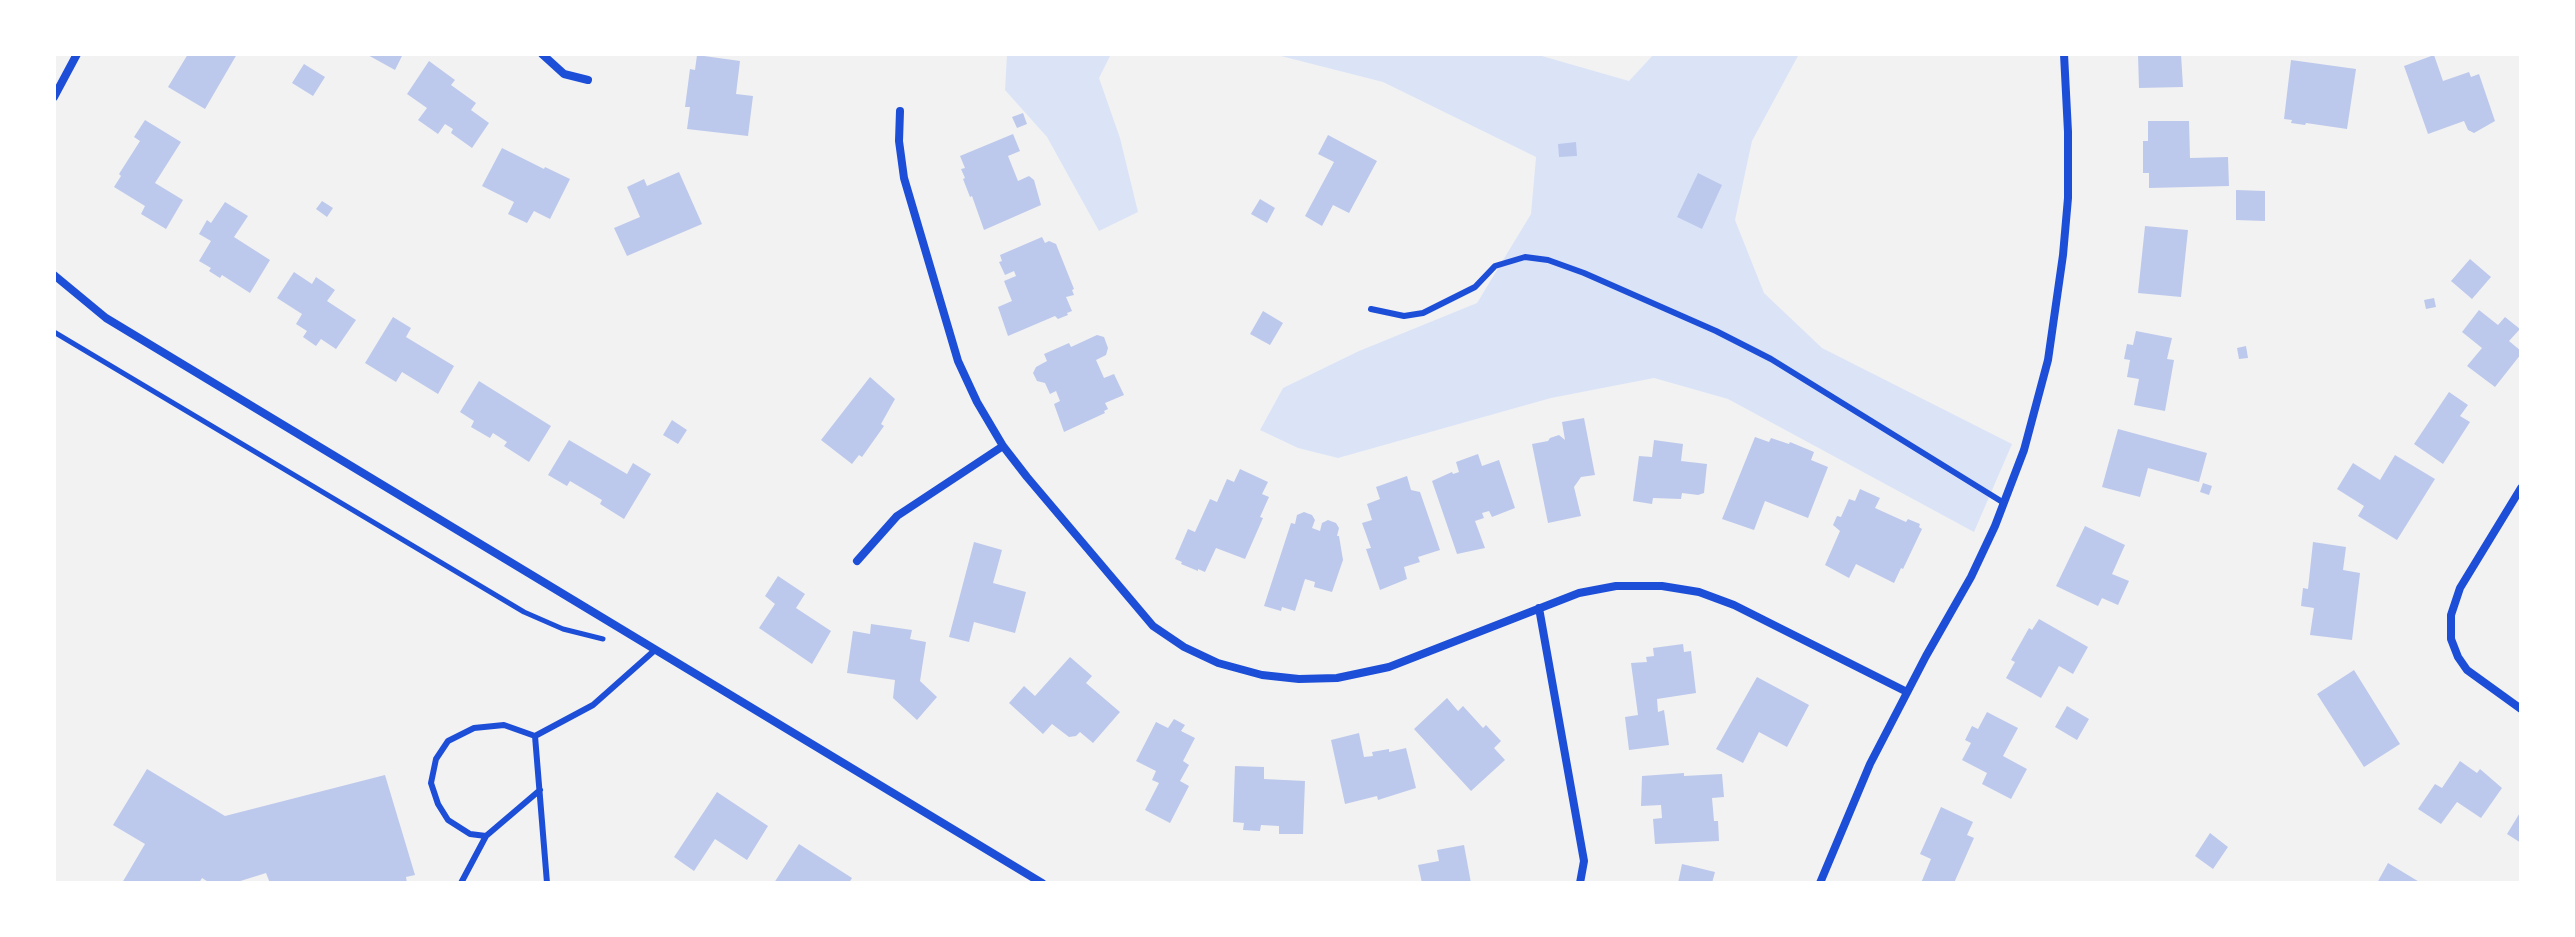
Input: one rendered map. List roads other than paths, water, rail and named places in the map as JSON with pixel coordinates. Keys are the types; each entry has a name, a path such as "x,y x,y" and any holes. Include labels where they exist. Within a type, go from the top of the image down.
{"street":[{"path":"54,97 77,54"},
{"path":"542,54 564,74 588,80"},
{"path":"1820,883 1870,764 1971,577 2024,450 2048,360 2068,198 2064,54"},
{"path":"900,111 899,141 904,178 958,361 977,402 1003,446 1153,626 1184,647 1218,663 1262,675 1299,679 1337,678 1389,667 1579,593 1616,586 1662,586 1699,592 1734,605 1907,692"},
{"path":"54,275 106,318 1042,883"},
{"path":"857,561 897,516 1003,446"},
{"path":"2521,488 2460,588 2451,615 2451,639 2467,670 2521,709"},
{"path":"1539,608 1584,861 1580,883"}],"lane":[{"path":"1371,309 1404,316 1423,313 1475,287 1495,266 1525,257 1548,260 1716,331 1771,359 2004,503"},
{"path":"486,836 470,834 448,820 438,804 431,783 436,759 448,741 474,728 504,725 535,736 593,705 655,650"},
{"path":"535,736 547,883"},
{"path":"461,883 486,836 540,790"}]}
